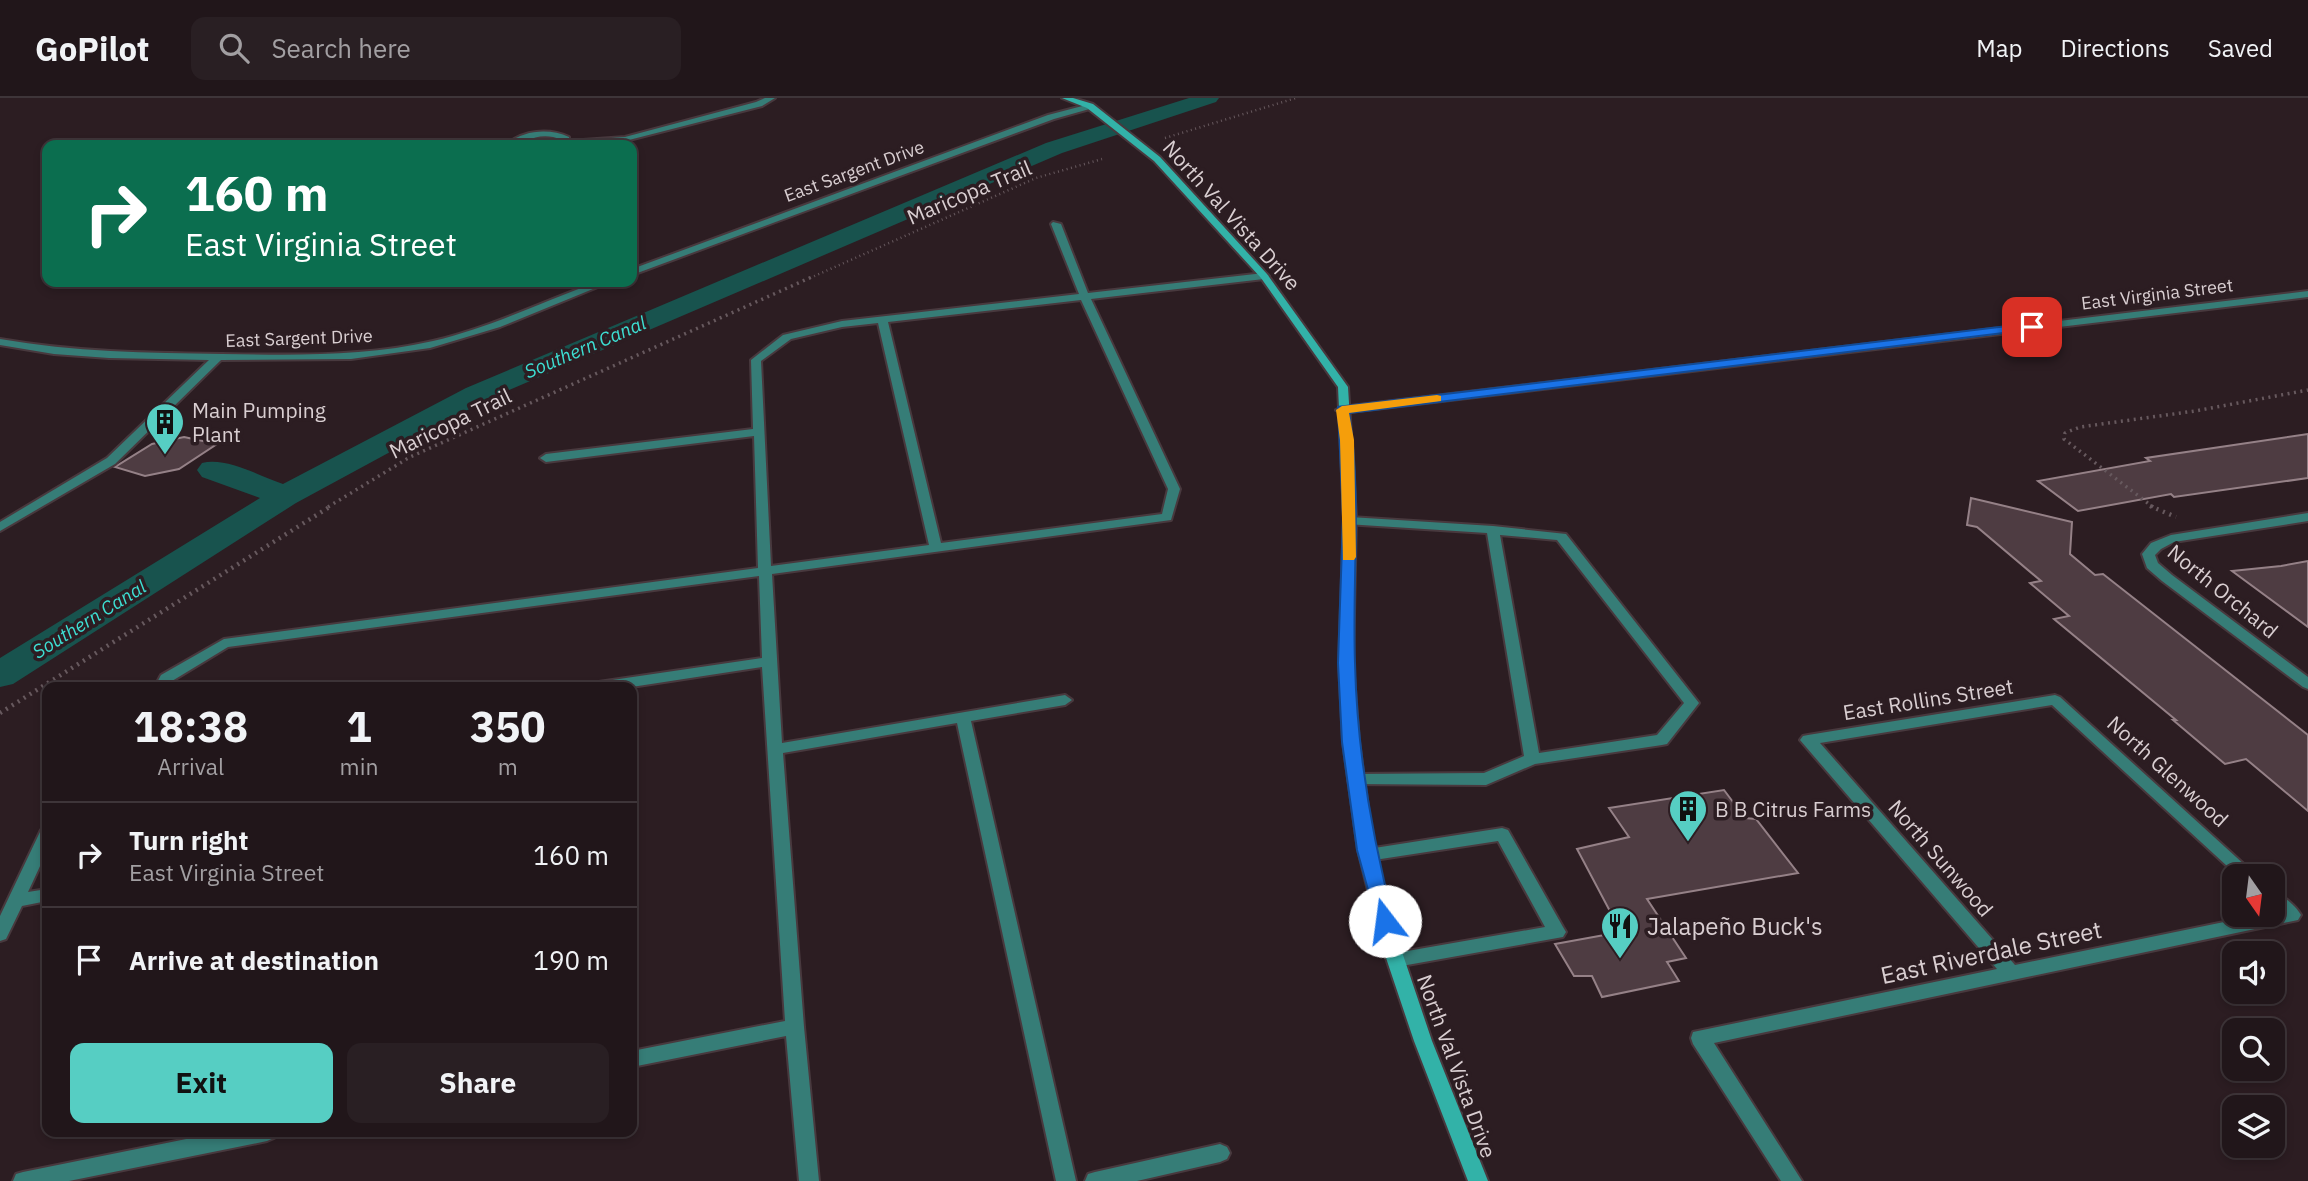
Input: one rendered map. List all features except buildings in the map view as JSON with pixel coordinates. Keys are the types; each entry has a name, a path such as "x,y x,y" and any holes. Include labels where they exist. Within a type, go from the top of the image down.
{"main road":[{"name":"North Val Vista Drive","path":"1066,98 1091,102 1103,116 1157,159 1264,276 1343,387 1342,410 1347,440 1350,521 1346,663 1356,780 1368,855 1396,960 1423,1041 1478,1181"}],"street":[{"path":"615,140 759,104 771,98"},
{"name":"East Sargent Drive","path":"637,270 1091,102"},
{"path":"519,140 541,134 563,137 566,140"},
{"path":"164,682 166,678 224,643 1167,517 1174,489 1085,297 1056,224"},
{"path":"809,1181 795,1027 769,661 756,360 787,337 842,324 1264,276"},
{"name":"East Sargent Drive","path":"0,527 111,461 218,356 300,358 384,353 431,345 591,287"},
{"name":"East Virginia Street","path":"1342,410 2308,294"},
{"path":"882,319 936,549"},
{"path":"0,342 54,352 132,358 218,356"},
{"path":"546,458 760,432"},
{"path":"2200,535 2308,517"},
{"path":"1350,521 1561,537 1692,704 1662,740 1532,759 1486,779 1356,780"},
{"path":"1493,530 1532,759"},
{"name":"North Orchard","path":"2200,535 2171,539 2156,545 2148,554 2152,565 2308,684"},
{"path":"631,682 769,661"},
{"path":"776,749 1065,700"},
{"name":"East Rollins Street","path":"1808,740 2055,700"},
{"name":"North Glenwood","path":"2055,700 2236,864"},
{"path":"964,717 1066,1181"},
{"name":"North Sunwood","path":"1808,740 2011,973"},
{"path":"1368,855 1502,834 1557,932 1396,960"},
{"path":"0,934 42,845"},
{"path":"16,900 42,896"},
{"name":"East Riverdale Street","path":"1792,1181 1700,1038 2229,928"},
{"path":"637,1058 795,1027"},
{"path":"23,1181 242,1137"},
{"path":"1095,1181 1220,1153"}],"path":[{"path":"1165,138 1296,98"},
{"name":"Maricopa Trail","path":"48,682 146,618 410,457 537,398 1036,178 1102,159"},
{"path":"2200,535 2168,512 2152,506 2076,451 2064,439 2065,433 2080,427 2195,411 2308,390"},
{"name":"Maricopa Trail","path":"0,713 42,686"}],"waterway":[{"name":"Southern Canal","path":"285,496 476,394 1054,148 1209,98"},
{"path":"213,470 285,496"},
{"name":"Southern Canal","path":"0,675 285,496"}],"slow traffic":[{"path":"1349,557 1347,440 1342,410 1437,399"}],"place":[{"name":"Main Pumping Plant","path":"165,456"},
{"name":"B B Citrus Farms","path":"1688,843"},
{"name":"Jalapeño Buck's","path":"1620,960"}],"route":[{"path":"1385,921 1366,850 1351,742 1346,663 1350,517 1347,440 1342,410 2032,327"}]}
